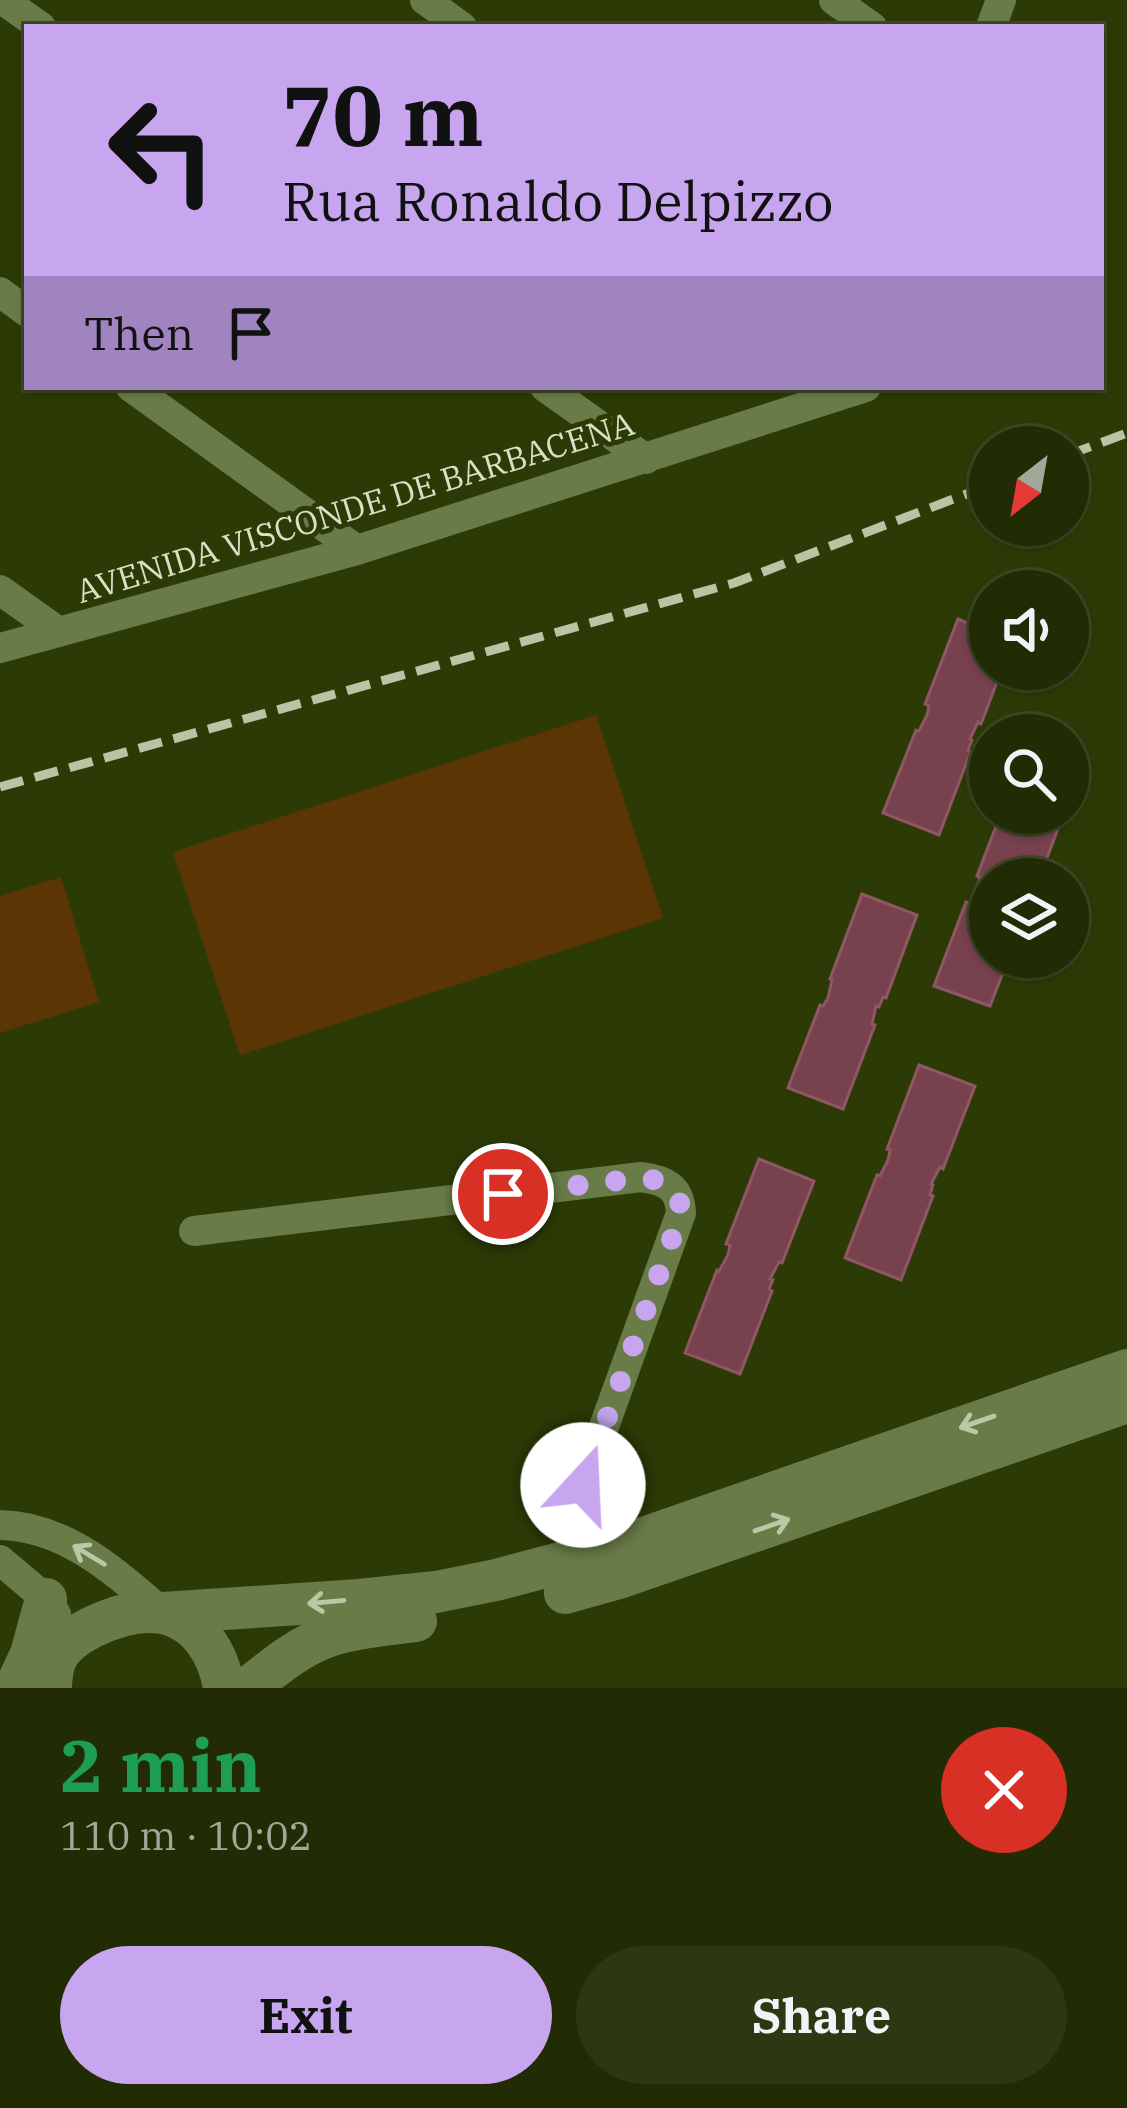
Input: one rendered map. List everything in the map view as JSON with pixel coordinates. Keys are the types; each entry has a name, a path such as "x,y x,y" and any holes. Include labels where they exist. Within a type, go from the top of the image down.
{"main road":[{"path":"248,1688 326,1637 484,1612 1061,1409 1127,1370"},
{"path":"1061,1409 1127,1402"},
{"path":"34,1679 79,1634 137,1614 436,1592 614,1564"},
{"path":"34,1679 31,1654 46,1599"},
{"path":"163,1613 190,1626 207,1642 219,1662 224,1688"}],"street":[{"path":"3,0 37,24"},
{"path":"424,0 458,24"},
{"path":"834,0 868,24"},
{"path":"135,390 357,550"},
{"path":"549,390 646,459"},
{"name":"AVENIDA VISCONDE DE BARBACENA","path":"0,647 357,550 857,390"},
{"path":"0,590 59,632"},
{"path":"194,1231 641,1178 661,1180 673,1188 681,1200 681,1213 583,1485 584,1503 614,1564"},
{"path":"0,1525 40,1531 74,1545 163,1613"},
{"path":"0,1560 46,1599"}],"shaded area":[{"path":"596,715 663,918 240,1055 173,852"},
{"path":"61,877 99,1002 0,1033 0,896"}],"building":[{"path":"958,619 969,623 969,690 994,690 985,714 969,714 969,756 939,835 883,813 916,730 927,715 925,704"},
{"path":"993,834 1056,834 1047,858 984,858"},
{"path":"862,894 917,915 886,998 876,1006 875,1025 843,1109 788,1088 820,1005 828,998 830,979"},
{"path":"966,902 969,978 1001,978 990,1006 934,986"},
{"path":"919,1065 975,1086 943,1169 931,1184 933,1196 901,1280 845,1258 877,1175 888,1160 887,1149"},
{"path":"759,1159 814,1181 782,1263 770,1279 772,1291 740,1374 685,1353 717,1270 728,1255 730,1245 726,1244"}],"railway":[{"path":"1089,447 1127,433"},
{"path":"0,787 734,583 969,493"}],"route":[{"path":"503,1194 641,1178 661,1180 681,1200 681,1213 583,1485"}]}
